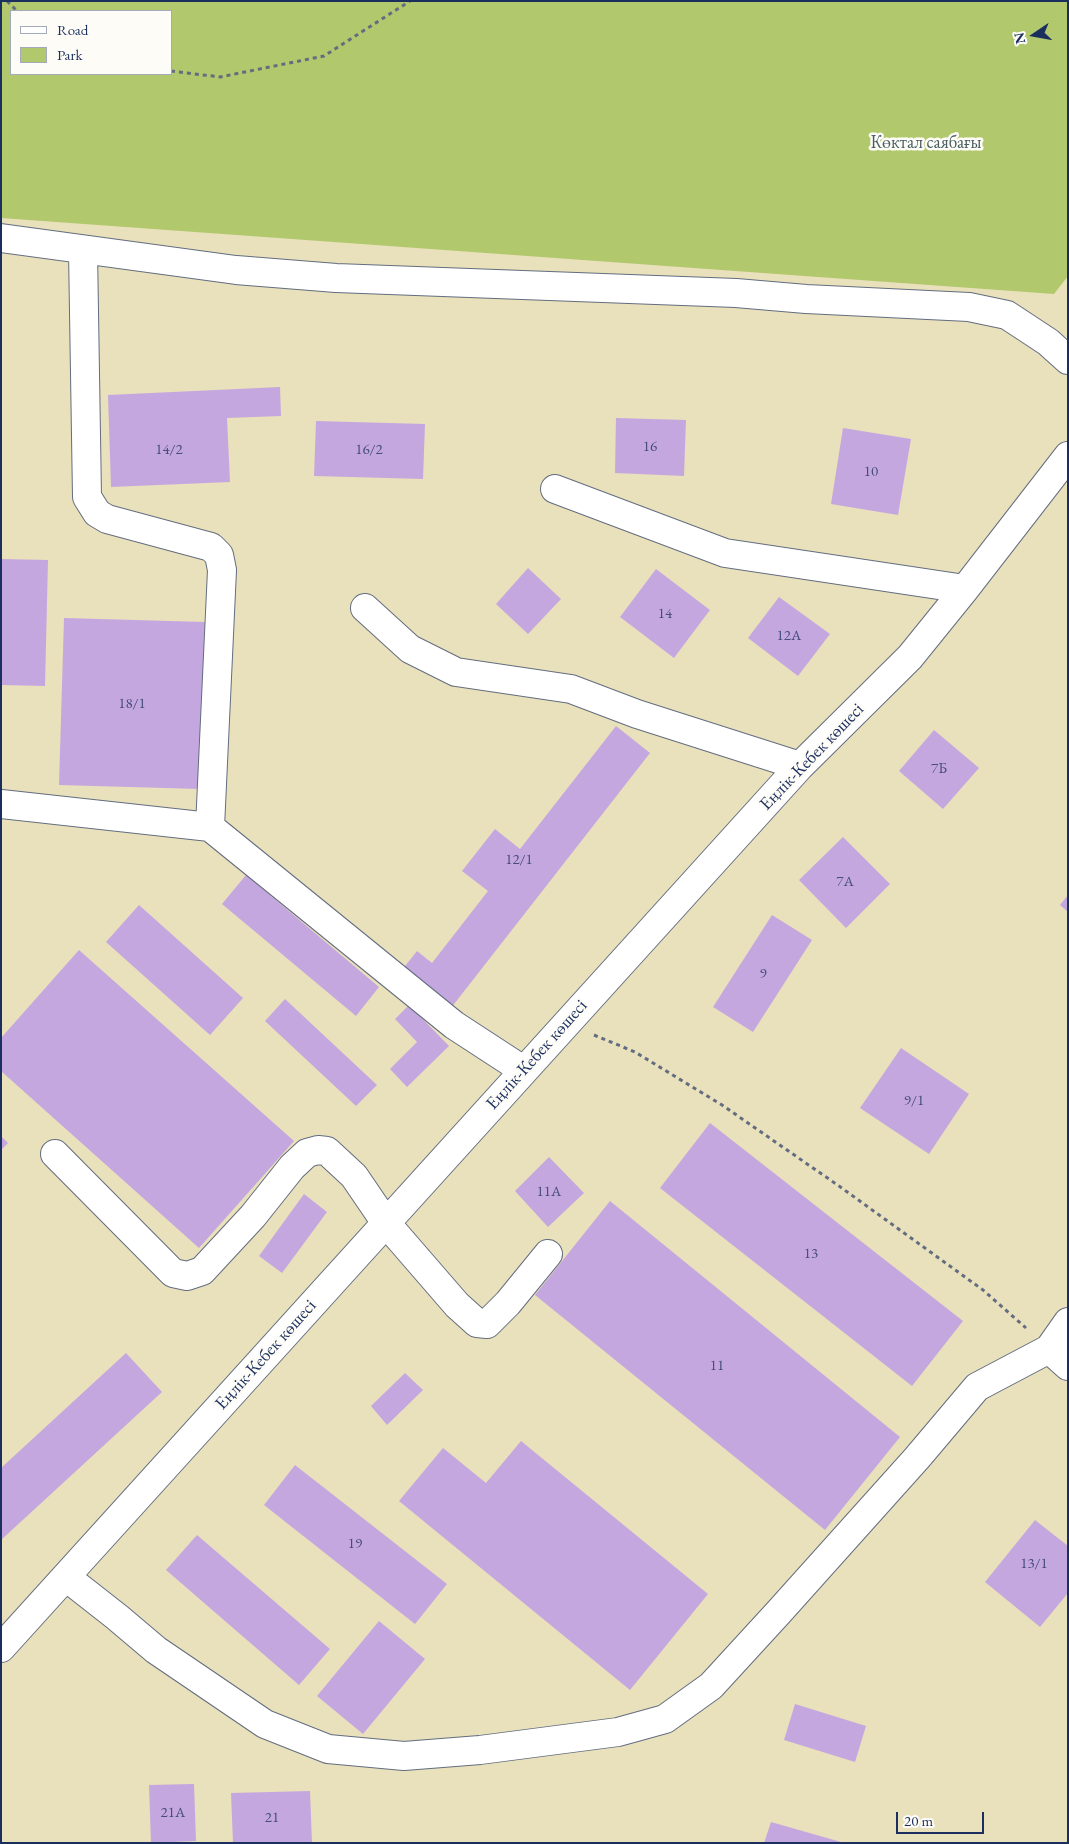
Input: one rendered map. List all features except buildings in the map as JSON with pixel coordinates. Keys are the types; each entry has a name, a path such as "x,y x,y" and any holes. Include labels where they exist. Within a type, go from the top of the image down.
{"street":[{"path":"1,238 236,270 336,278 736,293 806,299 969,307 1006,315 1048,342 1068,360"},
{"path":"83,250 87,497 97,513 107,519 211,547 219,555 222,570 210,827"},
{"name":"Еңлік-Кебек көшесі","path":"1,1648 800,766 910,656 965,589 1068,456"},
{"path":"555,489 725,553 965,589"},
{"path":"365,608 410,648 456,672 571,690 637,714 800,766"},
{"path":"1,804 210,827 454,1025 523,1070"},
{"path":"56,1154 173,1273 187,1276 202,1271 253,1216 292,1167 307,1153 318,1150 327,1151 354,1176 386,1223 457,1305 477,1323 487,1324 508,1303 548,1254"},
{"path":"66,1577 156,1650 264,1724 328,1749 404,1756 480,1750 618,1732 665,1719 711,1686 917,1458 977,1388 1058,1357 1068,1322"}],"path":[{"path":"7,1 16,10"},
{"path":"172,71 220,77 324,56 410,1"},
{"path":"565,1024 635,1052 722,1105 840,1186 983,1290 1058,1357"}],"green space":[{"name":"Көктал саябағы","path":"1,1 1068,1 1068,276 1054,294 1,218"}]}
